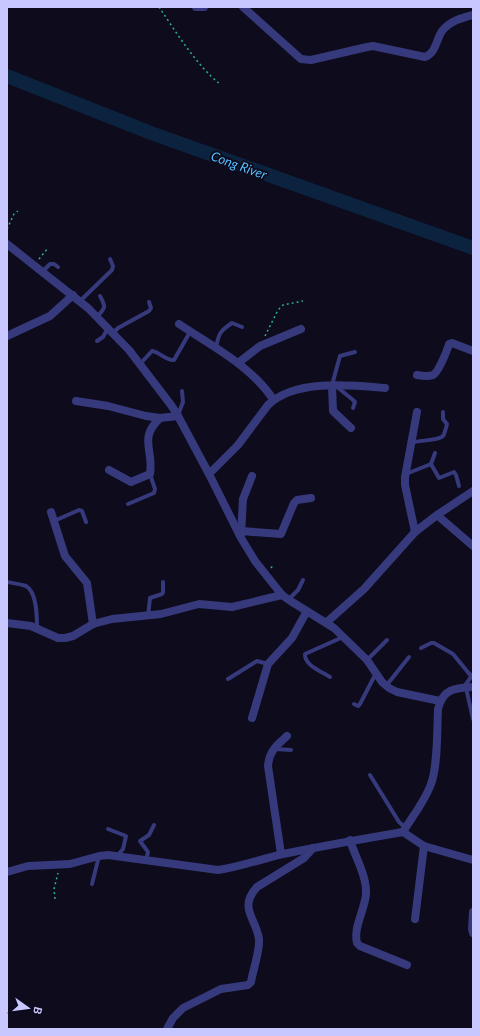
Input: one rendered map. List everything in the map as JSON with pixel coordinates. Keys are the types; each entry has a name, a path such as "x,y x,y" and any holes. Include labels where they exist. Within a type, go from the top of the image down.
{"street":[{"path":"196,7 204,7"},
{"path":"243,7 301,59 311,60 373,46 425,57 432,52 442,32 448,25 455,20 473,15"},
{"path":"7,244 76,298 111,330 140,364 178,416 255,561 285,597 327,622 367,660 386,686 397,692 440,701"},
{"path":"7,336 50,316 76,298"},
{"path":"178,324 238,363 264,388 273,399"},
{"path":"238,363 260,346 301,329"},
{"path":"417,375 431,376 436,373 449,344 452,343 471,349"},
{"path":"209,474 238,445 273,399 301,388 350,385 385,388"},
{"path":"334,386 333,411 351,428"},
{"path":"76,401 108,406 146,416 160,418 178,416"},
{"path":"415,532 405,485 405,474 417,412"},
{"path":"109,470 131,482 150,474 151,464 148,438 153,424 160,418"},
{"path":"241,534 243,499 252,476"},
{"path":"327,622 364,589 415,532 473,491"},
{"path":"241,534 281,534 294,502 297,500 311,498"},
{"path":"51,512 65,556 87,583 93,624"},
{"path":"437,515 473,546"},
{"path":"7,623 37,628 54,636 65,638 73,636 93,624 112,619 167,613 199,604 232,607 285,597"},
{"path":"252,718 268,664 292,638 307,611"},
{"path":"7,872 28,866 70,864 99,856 117,856 218,870 229,869 282,854 404,830 432,783 438,709 440,701 444,695 451,690 468,687"},
{"path":"282,854 268,766 269,757 273,749 287,736"},
{"path":"404,830 424,846 473,860"},
{"path":"350,840 366,886 365,901 356,934 357,943 360,946 407,965"},
{"path":"415,919 424,846"},
{"path":"167,1029 172,1018 183,1008 221,989 248,985 251,982 259,944 248,906 252,893 257,887 304,858 313,848"},
{"path":"473,912 473,933"}],"lane":[{"path":"76,298 112,270 113,266 110,259"},
{"path":"42,271 50,264 54,264 58,267"},
{"path":"97,317 105,307 100,296"},
{"path":"97,341 111,330 118,328 149,311 151,308 149,302"},
{"path":"216,348 218,335 221,331 232,323 242,327"},
{"path":"140,364 152,351 158,352 171,360 174,360 190,332"},
{"path":"353,408 353,400 334,386 340,356 355,352"},
{"path":"178,416 183,402 182,391"},
{"path":"411,443 422,440 440,439 444,435 447,424 443,419 443,412"},
{"path":"405,474 431,464 435,453"},
{"path":"431,464 439,478 454,472 459,486"},
{"path":"128,504 154,493 155,490 150,474"},
{"path":"54,522 79,510 82,511 86,522"},
{"path":"285,597 298,590 303,580"},
{"path":"7,582 26,586 32,593 36,606 37,628"},
{"path":"148,616 150,598 162,594 163,582"},
{"path":"330,677 307,662 304,657 305,654 344,637"},
{"path":"367,660 387,640"},
{"path":"421,648 434,643 454,654 472,675 468,687 473,718"},
{"path":"386,686 409,657"},
{"path":"228,679 257,661 268,664"},
{"path":"354,704 358,706 360,704 376,673"},
{"path":"273,749 291,750"},
{"path":"370,774 404,830"},
{"path":"146,860 148,852 140,841 149,835 154,825"},
{"path":"108,829 126,836 123,849 117,856"},
{"path":"92,884 99,856"}],"path":[{"path":"159,7 210,76 220,84"},
{"path":"7,229 14,214 18,211"},
{"path":"34,265 48,248"},
{"path":"260,346 278,310 283,305 303,301"},
{"path":"55,899 54,889 60,865"}],"waterway":[{"name":"Cong River","path":"7,76 151,133 473,248"}]}
